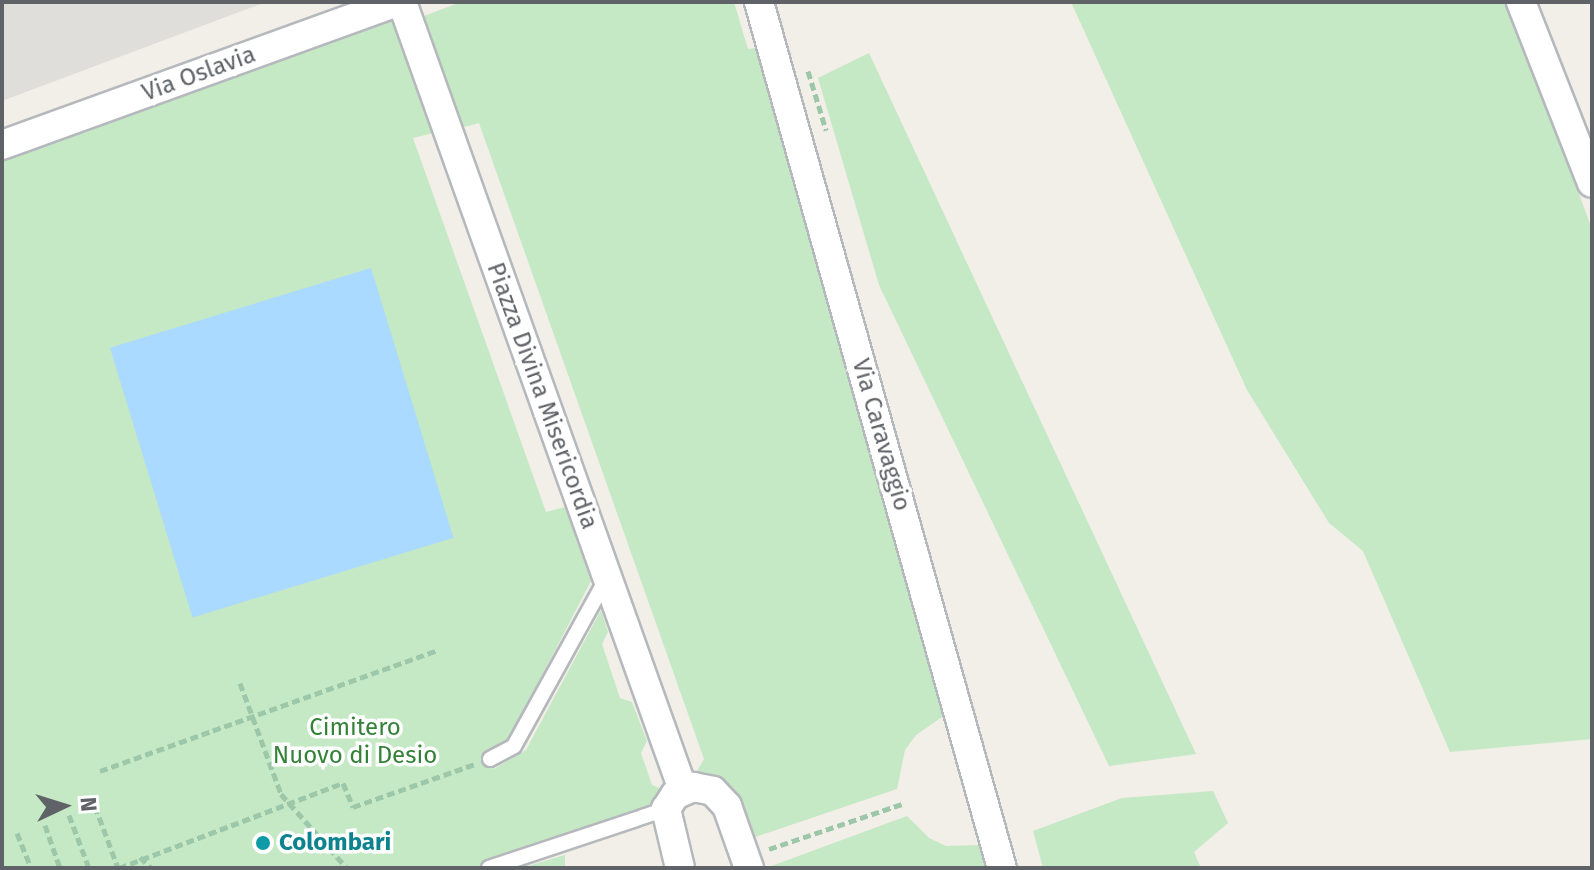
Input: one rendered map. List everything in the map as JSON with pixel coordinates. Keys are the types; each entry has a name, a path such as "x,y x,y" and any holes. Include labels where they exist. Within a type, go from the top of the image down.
{"street":[{"name":"Via Oslavia","path":"2,145 399,2"},
{"name":"Piazza Divina Misericordia","path":"399,2 606,579 675,800 680,868"},
{"name":"Via Caravaggio","path":"759,2 1002,868"},
{"path":"1521,2 1592,183"},
{"path":"675,800 703,788 721,797 747,862"}],"lane":[{"path":"490,759 514,746 606,579"},
{"path":"489,868 675,800"}],"path":[{"path":"100,771 438,650"},
{"path":"240,683 287,804 347,868"},
{"path":"95,806 119,868 140,857 343,783 353,807 490,759"},
{"path":"747,862 902,804"},
{"path":"69,815 89,868"},
{"path":"45,825 60,868"},
{"path":"17,833 31,868"},
{"path":"140,857 151,868"}],"shaded area":[{"path":"2,2 266,2 2,101"}],"green space":[{"path":"461,2 734,2 748,49 758,48 945,715 916,735 905,750 897,789 755,837 735,794 692,780 704,759 479,123 457,129 419,18"},
{"path":"1071,2 1507,2 1592,229 1592,739 1450,752 1363,551 1329,523 1247,390"},
{"name":"Cimitero Nuovo di Desio","path":"393,20 433,133 413,138 546,512 565,507 591,581 507,743 487,750 490,759 494,769 526,750 601,610 608,632 602,644 620,698 632,702 647,741 641,753 652,785 664,790 665,801 523,850 528,866 565,855 565,868 2,868 2,160"},
{"path":"869,53 1196,754 1109,766 879,285 818,78"},
{"path":"1213,791 1228,823 1194,852 1201,868 1043,868 1033,831 1122,798"},
{"path":"907,816 929,838 946,846 980,845 987,868 766,868"}],"water":[{"path":"371,268 453,538 192,617 110,348"}],"place":[{"name":"Colombari","path":"263,843"}]}
